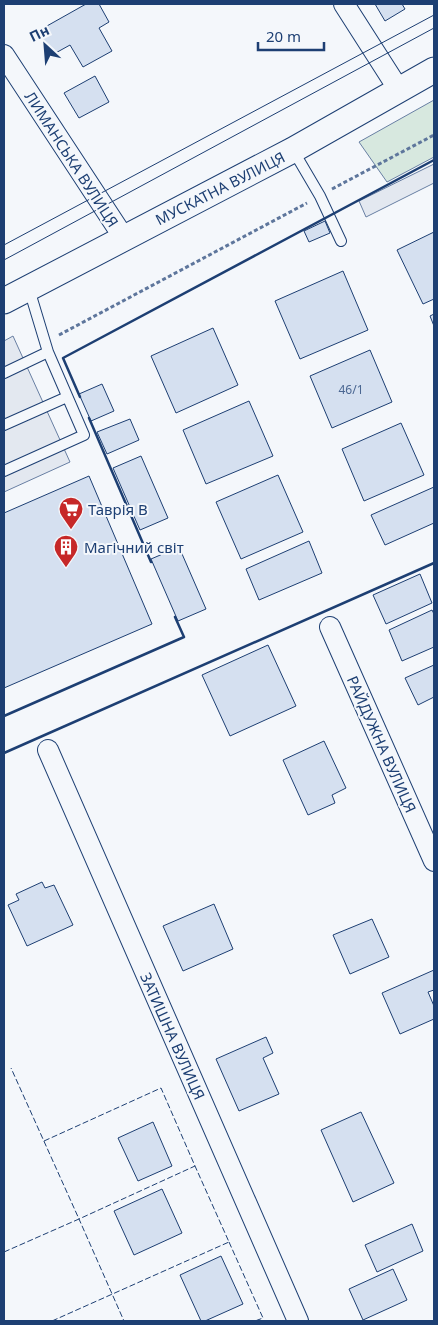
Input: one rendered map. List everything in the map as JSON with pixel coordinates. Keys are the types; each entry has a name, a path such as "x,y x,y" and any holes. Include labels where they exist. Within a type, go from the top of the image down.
{"street":[{"path":"344,4 399,90"},
{"name":"ЛИМАНСЬКА ВУЛИЦЯ","path":"4,55 124,238"},
{"name":"МУСКАТНА ВУЛИЦЯ","path":"4,301 293,150 434,70"},
{"name":"РАЙДУЖНА ВУЛИЦЯ","path":"330,626 434,862"},
{"name":"ЗАТИШНА ВУЛИЦЯ","path":"48,750 298,1321"}],"lane":[{"path":"293,150 320,196 341,241"},
{"path":"4,471 84,435 46,347 28,288"},
{"path":"4,372 46,347"},
{"path":"4,425 67,397"}],"path":[{"path":"46,347 434,135"}],"shaded area":[{"path":"434,100 434,157 387,182 359,142"},
{"path":"434,164 434,183 366,217 359,201"},
{"path":"13,336 70,462 4,492 4,341"}],"building":[{"path":"86,4 99,4 109,22 99,28 112,51 83,67 70,45 52,55 38,31"},
{"path":"375,4 402,4 405,9 385,21"},
{"path":"95,76 109,102 79,118 64,93"},
{"path":"325,221 330,233 309,242 304,231"},
{"path":"434,232 434,299 423,304 397,250"},
{"path":"343,271 368,330 300,359 275,301"},
{"path":"434,314 434,326 430,316"},
{"path":"213,328 238,385 176,413 151,356"},
{"path":"370,350 392,402 332,428 310,376"},
{"path":"102,384 114,411 91,421 79,394"},
{"path":"249,401 273,456 206,484 183,430"},
{"path":"130,419 139,440 107,454 97,432"},
{"path":"401,423 424,475 364,501 342,449"},
{"path":"141,456 168,518 140,530 113,468"},
{"path":"278,475 303,532 241,559 216,502"},
{"name":"Магічний світ","path":"89,476 152,624 4,688 4,513"},
{"path":"434,487 434,523 385,545 371,515"},
{"path":"309,541 322,573 259,600 246,569"},
{"path":"179,547 206,609 178,621 151,559"},
{"path":"420,574 432,603 386,624 373,595"},
{"path":"432,610 434,614 434,647 402,661 389,630"},
{"path":"268,645 296,706 230,736 202,675"},
{"path":"434,665 434,697 418,705 405,678"},
{"path":"324,741 346,788 332,795 335,803 308,815 283,760"},
{"path":"42,882 45,888 54,885 73,925 27,946 8,905 19,900 16,894"},
{"path":"214,904 233,949 183,971 163,926"},
{"path":"372,919 389,957 350,974 333,935"},
{"path":"434,970 434,990 428,992 434,1006 434,1019 400,1034 382,993"},
{"path":"266,1037 273,1053 263,1058 279,1094 239,1111 216,1059"},
{"path":"361,1112 394,1183 353,1202 321,1130"},
{"path":"153,1122 172,1166 138,1181 118,1138"},
{"path":"162,1189 182,1233 134,1255 114,1211"},
{"path":"412,1224 423,1251 377,1272 365,1245"},
{"path":"221,1256 243,1304 205,1321 201,1321 180,1275"},
{"path":"393,1269 407,1300 363,1320 349,1289"}],"tram line":[{"path":"4,245 434,15"},
{"path":"4,260 434,28"}],"fence":[{"path":"4,1252 79,1219 11,1068"},
{"path":"44,1141 161,1088 195,1166 79,1219 124,1321"},
{"path":"52,1321 229,1242 195,1166"},
{"path":"229,1242 263,1318 255,1321"}],"wall":[{"path":"80,397 63,358 434,160"},
{"path":"89,418 151,562"},
{"path":"4,753 434,563"},
{"path":"4,716 184,637 175,617"}],"place":[{"name":"Таврія В","path":"71,530"},
{"name":"Магічний світ","path":"66,568"}]}
